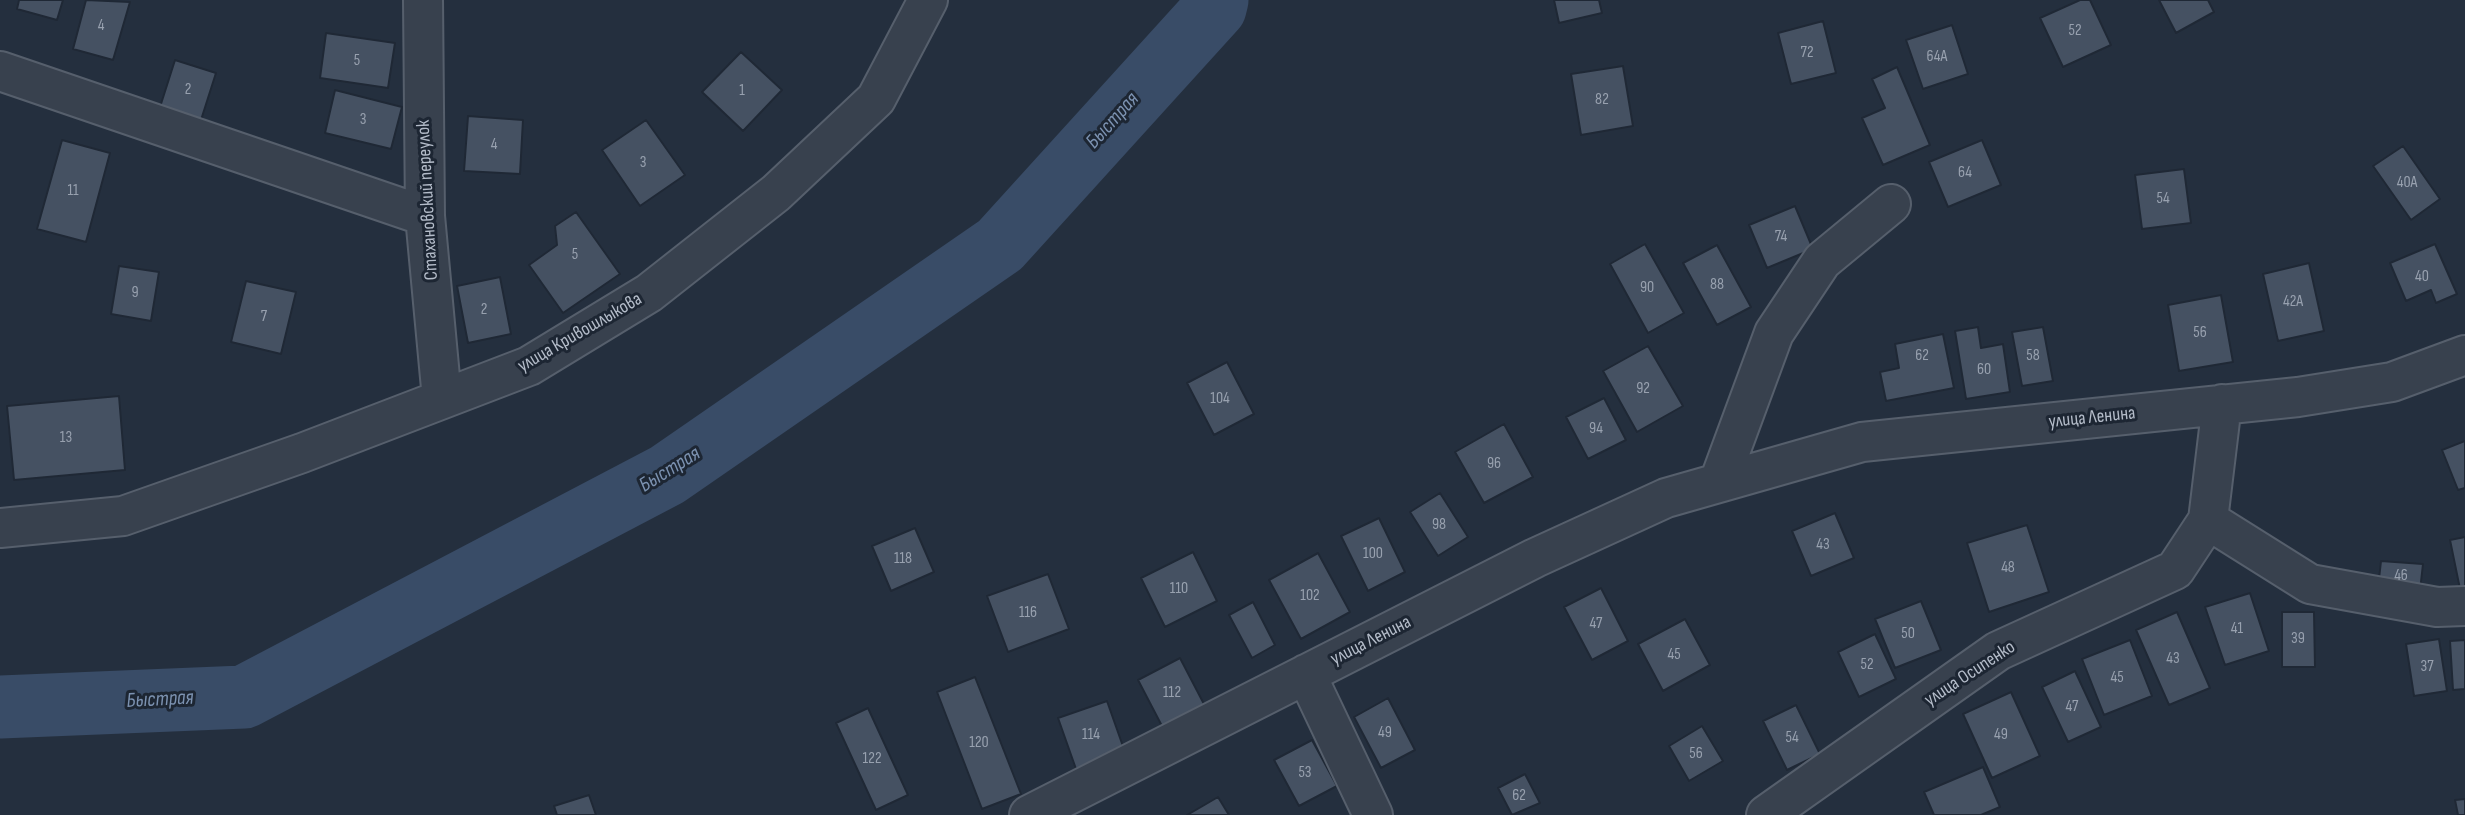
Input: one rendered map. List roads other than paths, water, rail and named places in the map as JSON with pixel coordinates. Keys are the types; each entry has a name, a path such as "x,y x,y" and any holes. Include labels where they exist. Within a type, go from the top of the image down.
{"street":[{"name":"Стахановский переулок","path":"423,0 425,216 443,398"},
{"name":"улица Кривошлыкова","path":"0,528 123,516 302,453 529,366 649,293 776,194 876,99 928,0"},
{"path":"0,71 425,216"},
{"path":"1719,482 1774,333 1822,261 1891,204"},
{"name":"улица Ленина","path":"1029,815 1546,553 1666,498 1862,442 2222,404 2392,382 2465,355"},
{"name":"улица Осипенко","path":"1766,815 1998,651 2175,570 2208,520 2222,404"},
{"path":"2208,520 2310,583 2437,607 2465,606"},
{"path":"1306,674 1373,815"}],"waterway":[{"name":"Быстрая","path":"0,707 244,697 667,475 1000,245 1215,8 1217,0"}]}
